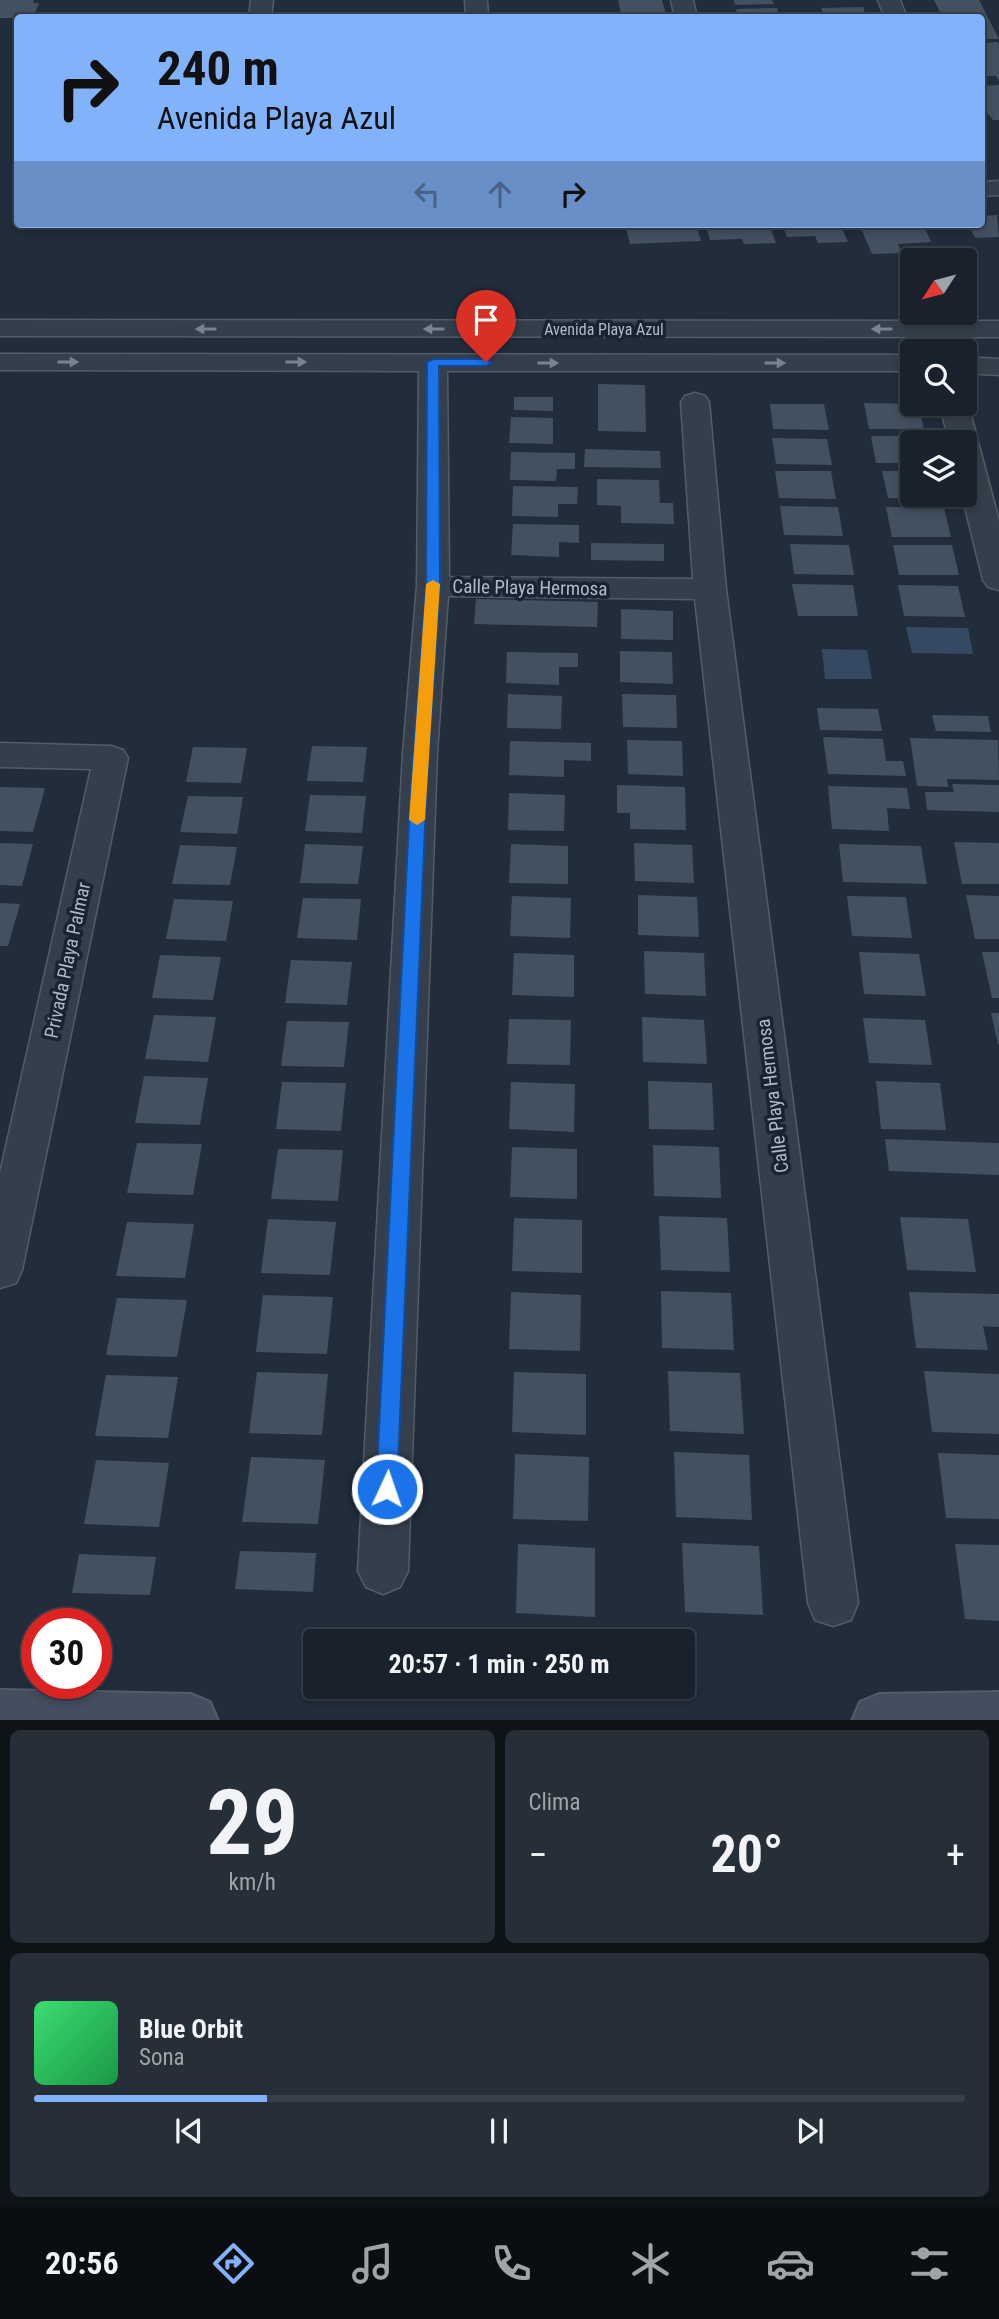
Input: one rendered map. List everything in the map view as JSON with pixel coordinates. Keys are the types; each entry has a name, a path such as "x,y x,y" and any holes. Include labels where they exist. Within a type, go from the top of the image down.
{"street":[{"name":"Avenida Playa Azul","path":"0,328 900,340"},
{"name":"Avenida Playa Azul","path":"950,339 999,329"},
{"name":"Avenida Playa Azul","path":"0,362 900,363"},
{"name":"Calle Playa Hermosa","path":"383,1571 420,752 433,586 433,362"},
{"path":"977,366 999,367"},
{"name":"Calle Playa Hermosa","path":"695,402 710,589 833,1603"},
{"path":"977,495 999,580"},
{"name":"Calle Playa Hermosa","path":"433,586 710,589"},
{"name":"Privada Playa Palmar","path":"0,755 111,758 0,1270"},
{"path":"0,1716 191,1720"},
{"path":"880,1720 999,1719"}],"water":[{"path":"906,627 968,628 973,654 912,653"},
{"path":"822,649 867,650 872,679 825,679"}],"building":[{"path":"0,0 34,0 33,3 39,3 35,13 15,13 13,18 0,18"},
{"path":"618,0 662,0 666,14 621,14"},
{"path":"734,0 772,0 774,4 735,5"},
{"path":"934,0 979,0 999,39 985,39 985,14 941,14"},
{"path":"863,7 866,14 823,14 821,8"},
{"path":"777,8 779,14 737,14 736,9"},
{"path":"998,42 999,81 996,76 985,76 985,43"},
{"path":"999,85 999,120 993,120 985,110 985,86"},
{"path":"997,215 999,237 975,238 970,228 985,228 985,216"},
{"path":"626,228 697,228 701,241 630,244"},
{"path":"706,228 770,228 776,243 744,244 742,239 710,240"},
{"path":"784,228 842,228 848,242 818,243 815,236 787,237"},
{"path":"861,228 925,228 931,242 898,244 900,253 872,254"},
{"path":"598,384 645,385 646,432 598,431"},
{"path":"514,397 553,397 553,411 514,410"},
{"path":"864,403 900,404 900,416 921,416 924,429 869,429"},
{"path":"770,404 824,404 829,430 773,429"},
{"path":"511,417 553,418 553,444 509,443"},
{"path":"871,436 900,436 900,463 876,463"},
{"path":"772,438 827,439 832,465 776,464"},
{"path":"585,449 660,451 661,468 584,467"},
{"path":"511,452 575,453 575,469 557,469 556,481 510,480"},
{"path":"775,471 831,471 836,499 779,498"},
{"path":"882,471 900,471 900,498 888,498"},
{"path":"597,479 659,480 660,503 673,503 674,524 621,523 621,506 597,505"},
{"path":"513,486 578,487 577,504 558,504 558,517 512,516"},
{"path":"780,506 838,507 843,536 784,535"},
{"path":"886,507 944,508 951,537 892,537"},
{"path":"513,524 579,525 579,543 559,542 559,557 511,555"},
{"path":"591,543 664,544 664,561 591,560"},
{"path":"790,544 849,545 854,575 794,574"},
{"path":"893,545 952,545 959,575 899,575"},
{"path":"792,584 853,585 858,616 798,616"},
{"path":"898,585 958,586 965,617 904,616"},
{"path":"476,599 598,602 597,627 474,624"},
{"path":"621,609 673,611 673,640 621,639"},
{"path":"620,651 672,652 673,684 620,682"},
{"path":"507,652 578,653 578,667 559,667 559,685 506,683"},
{"path":"508,694 562,696 561,729 507,728"},
{"path":"622,694 676,695 677,728 623,727"},
{"path":"817,708 878,709 882,731 820,730"},
{"path":"932,715 988,716 991,732 936,731"},
{"path":"823,737 883,739 886,761 903,761 906,776 828,774"},
{"path":"910,738 998,740 999,780 947,779 948,787 917,786"},
{"path":"627,740 682,741 683,776 628,774"},
{"path":"510,741 591,743 591,761 564,760 564,777 509,775"},
{"path":"312,746 367,747 363,782 307,781"},
{"path":"193,747 247,748 241,783 186,782"},
{"path":"952,784 999,785 999,812 927,810 925,792 954,792"},
{"path":"617,785 685,787 686,830 630,829 630,813 617,813"},
{"path":"828,786 907,788 910,809 887,808 889,831 832,829"},
{"path":"0,787 45,788 33,832 0,831"},
{"path":"509,793 565,795 564,831 508,830"},
{"path":"310,795 366,796 362,833 305,831"},
{"path":"188,796 243,797 237,834 180,832"},
{"path":"954,842 999,843 999,884 962,884"},
{"path":"0,843 33,844 22,886 0,885"},
{"path":"634,843 692,845 694,883 635,881"},
{"path":"305,844 363,846 358,884 300,883"},
{"path":"511,844 568,846 568,884 509,883"},
{"path":"839,844 921,846 927,884 843,882"},
{"path":"180,845 237,847 230,885 172,884"},
{"path":"638,895 697,897 699,937 638,935"},
{"path":"966,895 999,896 999,939 975,939"},
{"path":"512,896 571,898 570,938 510,936"},
{"path":"847,896 906,897 912,938 852,936"},
{"path":"303,898 361,899 357,940 297,938"},
{"path":"174,899 233,901 226,941 166,939"},
{"path":"0,903 20,904 8,946 0,946"},
{"path":"644,951 704,953 706,996 645,994"},
{"path":"859,952 919,954 926,996 864,994"},
{"path":"982,952 999,952 999,998 992,998"},
{"path":"514,953 574,955 574,997 512,995"},
{"path":"160,955 221,957 213,1000 152,998"},
{"path":"291,960 352,962 347,1005 285,1003"},
{"path":"991,1013 999,1013 999,1044 998,1044"},
{"path":"154,1015 216,1017 208,1062 145,1059"},
{"path":"642,1017 704,1020 707,1064 643,1062"},
{"path":"863,1018 925,1020 932,1065 869,1063"},
{"path":"509,1019 571,1020 570,1065 507,1064"},
{"path":"287,1021 349,1022 344,1067 281,1066"},
{"path":"144,1076 208,1078 200,1125 135,1123"},
{"path":"648,1081 712,1083 714,1130 649,1129"},
{"path":"876,1081 940,1083 946,1130 881,1129"},
{"path":"282,1082 346,1083 341,1131 276,1129"},
{"path":"511,1082 575,1084 574,1132 509,1129"},
{"path":"885,1139 999,1143 999,1175 889,1171"},
{"path":"137,1143 202,1144 193,1195 127,1193"},
{"path":"653,1145 719,1147 721,1198 654,1196"},
{"path":"512,1147 577,1149 577,1199 510,1197"},
{"path":"278,1149 343,1150 338,1201 271,1199"},
{"path":"659,1216 727,1218 730,1272 661,1270"},
{"path":"900,1217 968,1219 976,1272 907,1270"},
{"path":"514,1218 582,1220 582,1273 512,1271"},
{"path":"268,1219 336,1222 330,1275 261,1273"},
{"path":"127,1222 194,1224 185,1278 116,1276"},
{"path":"661,1291 731,1293 734,1350 662,1348"},
{"path":"511,1292 581,1295 580,1351 509,1349"},
{"path":"909,1292 999,1294 999,1327 983,1326 988,1350 916,1348"},
{"path":"263,1295 333,1297 327,1354 256,1352"},
{"path":"117,1298 187,1300 177,1357 106,1355"},
{"path":"668,1371 740,1373 744,1434 670,1431"},
{"path":"924,1371 999,1374 999,1434 932,1432"},
{"path":"257,1372 328,1374 322,1435 249,1433"},
{"path":"514,1372 586,1374 586,1435 512,1432"},
{"path":"106,1375 178,1377 168,1438 95,1436"},
{"path":"674,1452 749,1455 752,1520 676,1517"},
{"path":"938,1453 999,1455 999,1519 946,1518"},
{"path":"515,1454 589,1457 588,1521 513,1519"},
{"path":"251,1457 325,1460 318,1524 242,1522"},
{"path":"96,1460 169,1463 159,1527 84,1524"},
{"path":"682,1543 759,1546 763,1615 685,1612"},
{"path":"518,1544 595,1548 595,1617 516,1613"},
{"path":"955,1544 999,1545 999,1621 965,1619"},
{"path":"240,1551 316,1553 313,1592 235,1589"},
{"path":"79,1554 156,1557 150,1595 72,1593"}],"slow traffic":[{"path":"417,820 433,584"}],"route":[{"path":"387,1489 419,780 433,586 433,362 486,362"}]}
